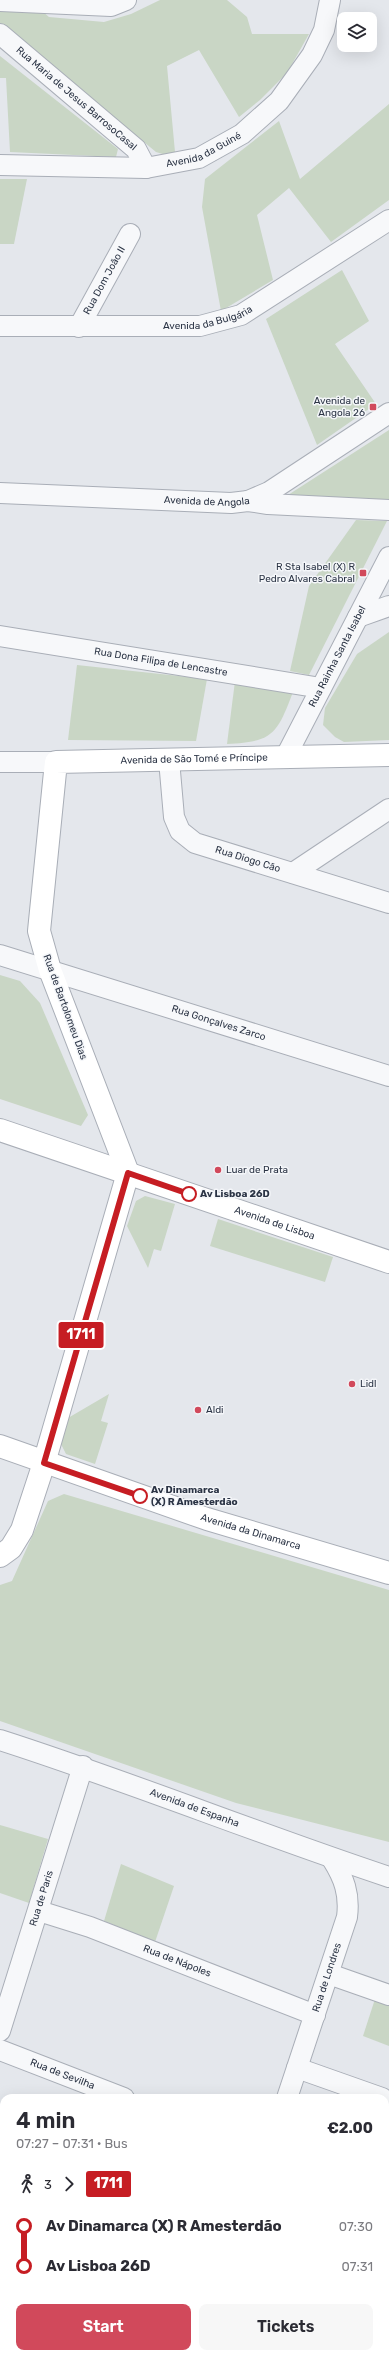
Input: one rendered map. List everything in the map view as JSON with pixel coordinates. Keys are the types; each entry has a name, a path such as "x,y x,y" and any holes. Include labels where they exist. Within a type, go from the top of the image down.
{"street":[{"path":"0,2 111,6 126,0"},
{"name":"Avenida da Guiné","path":"0,165 146,168 199,158 242,134 279,101 312,55 324,30 330,0"},
{"name":"Rua Maria de Jesus BarrosoCasal","path":"0,34 136,149 146,168"},
{"name":"Avenida da Bulgária","path":"0,326 200,326 241,315 389,220"},
{"name":"Rua Dom João II","path":"79,327 130,234"},
{"name":"Avenida de Angola","path":"0,494 232,503 248,501 269,492 389,413"},
{"path":"248,501 268,504 389,510"},
{"name":"Rua Rainha Santa Isabel","path":"286,756 389,557"},
{"path":"358,617 389,606"},
{"name":"Rua Dona Filipa de Lencastre","path":"0,636 321,688"},
{"name":"Avenida de São Tomé e Príncipe","path":"0,762 389,755"},
{"name":"Rua Diogo Cão","path":"169,760 174,817 180,831 196,843 389,903"},
{"name":"Rua de Bartolomeu Dias","path":"56,762 39,931 50,970 128,1173"},
{"path":"293,873 389,809"},
{"name":"Rua Gonçalves Zarco","path":"0,955 389,1076"},
{"name":"Avenida de Lisboa","path":"0,1130 389,1262"},
{"path":"0,1556 11,1548 22,1530 44,1463 128,1173"},
{"name":"Avenida da Dinamarca","path":"0,1446 44,1463 208,1519 389,1573"},
{"name":"Avenida de Espanha","path":"0,1740 83,1766 332,1858 389,1877"},
{"name":"Rua de Paris","path":"0,2031 39,1911 83,1766"},
{"name":"Rua de Londres","path":"288,2094 344,1929 348,1899 343,1877 332,1858"},
{"name":"Rua de Nápoles","path":"39,1911 90,1927 315,2015"},
{"path":"329,1974 389,1995"},
{"name":"Rua de Sevilha","path":"0,2050 114,2094"},
{"path":"298,2068 368,2094"}],"green space":[{"path":"160,0 227,0 247,17 252,34 309,34 287,73 260,100 239,117 199,50 167,66 175,152 166,155 156,152 0,23 0,11 42,11 49,17 104,22 131,14"},
{"path":"0,56 118,149 116,157 10,152 6,78 0,78"},
{"path":"389,104 389,200 331,242 289,188 257,215 273,280 221,311 202,207 205,179 279,121 300,179"},
{"path":"0,179 27,179 14,244 0,244"},
{"path":"342,270 369,321 335,344 376,404 317,445 266,319"},
{"path":"389,430 389,505 289,501 288,495"},
{"path":"356,520 387,521 309,675 290,671 309,586"},
{"path":"389,632 389,740 344,742 335,737 323,725 325,708 357,654"},
{"path":"77,665 207,679 196,741 68,740"},
{"path":"235,681 293,692 277,726 264,738 242,743 227,744"},
{"path":"0,975 20,981 40,1003 88,1115 81,1126 0,1099"},
{"path":"145,1196 175,1204 161,1251 154,1249 148,1268 127,1226 136,1201"},
{"path":"218,1219 333,1257 325,1282 210,1246"},
{"path":"109,1394 101,1421 108,1423 95,1464 66,1454 61,1444 68,1418"},
{"path":"64,1494 389,1590 389,1842 236,1803 0,1721 0,1585 12,1581 48,1501"},
{"path":"0,1825 48,1839 29,1903 0,1893"},
{"path":"121,1864 174,1886 155,1942 104,1921"},
{"path":"375,1999 389,2004 389,2046 363,2036"}],"bus line":[{"name":"1711","path":"140,1496 44,1463 128,1173 189,1194"}],"place":[{"name":"Avenida de Angola 26","path":"373,407"},
{"name":"R Sta Isabel (X) R Pedro Alvares Cabral","path":"363,573"},
{"name":"Luar de Prata","path":"218,1170"},
{"name":"Av Lisboa 26D","path":"189,1194"},
{"name":"Lidl","path":"352,1384"},
{"name":"Aldi","path":"198,1410"},
{"name":"Av Dinamarca (X) R Amesterdão","path":"140,1496"}]}
